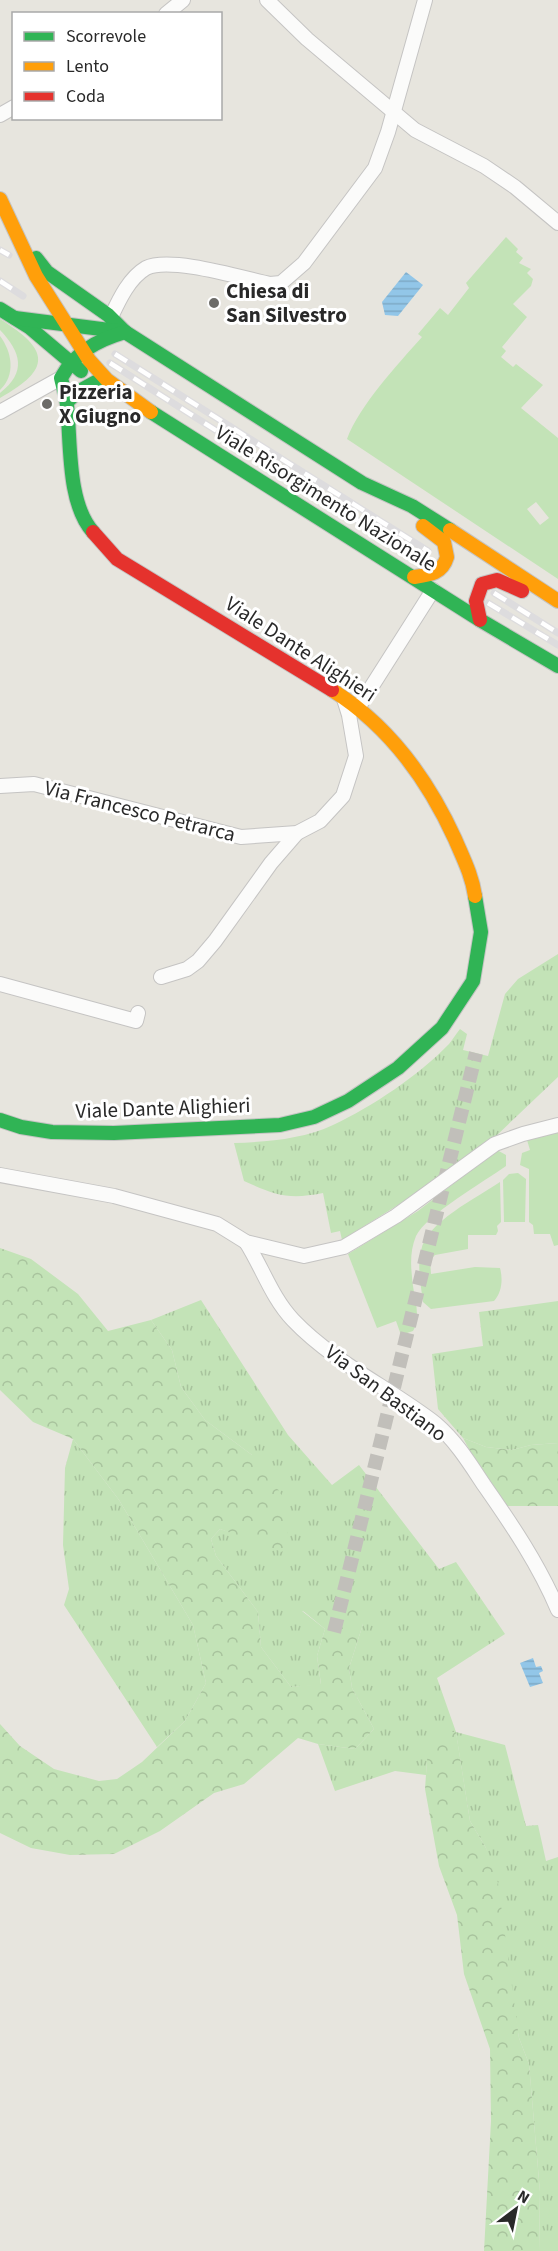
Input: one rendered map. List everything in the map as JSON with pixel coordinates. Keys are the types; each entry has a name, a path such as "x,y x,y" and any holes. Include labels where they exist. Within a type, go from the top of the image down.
{"main road":[{"path":"0,199 36,276 65,323"},
{"path":"9,220 47,272 111,317 125,332 100,340 83,351 70,363 61,378"},
{"path":"22,319 38,304 36,276"},
{"path":"0,309 22,319 70,363 96,382 143,407"},
{"path":"22,319 65,323"},
{"name":"Viale Risorgimento Nazionale","path":"65,323 125,332 362,483 412,506 558,601"},
{"name":"Viale Risorgimento Nazionale","path":"65,323 101,375 143,407 480,620 558,666"},
{"name":"Viale Dante Alighieri","path":"0,1120 21,1127 52,1132 114,1133 280,1125 314,1117 348,1101 398,1068 442,1028 472,981 481,932 472,877 441,809 395,744 358,708 343,697 117,559 85,523 75,492 67,402 61,378"},
{"path":"67,402 76,393 96,382"},
{"path":"362,483 440,537 446,548 447,561 444,567 434,574 414,577"},
{"path":"480,620 476,601 478,591 482,584 489,580 500,579 558,611"}],"street":[{"path":"168,12 183,0"},
{"path":"267,0 307,39 415,130 484,166 515,187 558,223"},
{"path":"111,317 131,282 140,272 155,265 179,264 270,284 281,284 304,263 375,168 424,0"},
{"path":"0,412 61,378"},
{"path":"358,708 433,590"},
{"name":"Via Francesco Petrarca","path":"0,786 34,784 241,837 297,833 320,821 343,796 356,756 349,715 343,697"},
{"path":"160,977 187,969 198,961 271,863 297,833"},
{"path":"0,984 136,1021 138,1013"},
{"path":"0,1175 114,1196 217,1224 246,1242 304,1256 344,1247 396,1216 495,1144 558,1125"},
{"name":"Via San Bastiano","path":"246,1242 261,1266 274,1294 292,1319 335,1355 437,1425 456,1445 537,1563 558,1610"}],"green space":[{"path":"506,237 523,258 519,263 531,269 527,273 533,279 531,286 513,304 527,317 502,347 506,351 501,357 513,367 516,364 543,385 521,408 558,438 558,579 347,439 370,399 422,337 418,334 440,308 448,315 469,288 466,283","holes":["536,502 549,518 540,525 527,509"]},
{"path":"0,319 28,340 36,350 38,359 36,368 29,378 0,398 0,393 14,377 18,362 13,346 0,330"},
{"path":"0,336 9,356 10,371 0,390"},
{"path":"558,954 558,1077 495,1137 414,1195 342,1240 340,1231 331,1233 323,1193 300,1196 282,1195 244,1181 234,1143 297,1137 321,1130 348,1118 379,1100 424,1067 449,1044 460,1029 467,1034 463,1050 488,1056 505,994 518,979"},
{"path":"558,1130 558,1245 554,1246 550,1234 534,1234 533,1225 529,1222 529,1169 520,1165 522,1153 530,1150 527,1140"},
{"path":"497,1150 506,1155 506,1166 431,1218 416,1236 411,1261 417,1315 413,1331 401,1335 396,1321 377,1328 348,1254 418,1211"},
{"path":"518,1173 526,1179 525,1222 504,1222 503,1180 509,1174"},
{"path":"500,1182 501,1222 497,1226 496,1235 468,1235 468,1249 435,1255 430,1260 431,1274 475,1267 500,1268 499,1294 494,1301 431,1309 423,1302 420,1276 419,1263 425,1240 442,1221"},
{"path":"0,1248 31,1259 78,1294 108,1331 151,1320 172,1350 181,1387 205,1420 252,1455 286,1501 288,1530 282,1552 220,1529 211,1539 216,1556 258,1612 261,1647 291,1687 321,1684 317,1656 325,1629 302,1610 319,1602 350,1598 363,1624 349,1668 352,1688 374,1729 355,1749 318,1744 298,1738 244,1784 214,1793 160,1831 114,1854 70,1855 31,1848 0,1833 0,1724 20,1746 54,1769 99,1781 117,1779 142,1762 185,1721 206,1683 193,1625 119,1500 73,1439 33,1422 0,1390"},
{"path":"201,1300 288,1435 332,1485 359,1465 439,1569 456,1562 505,1634 437,1678 456,1732 505,1745 526,1826 538,1825 546,1861 558,1857 558,2251 539,2251 540,2192 529,2064 519,2038 486,1848 470,1821 456,1733 427,1760 426,1775 395,1771 335,1791 318,1744 355,1749 374,1729 352,1688 349,1668 363,1624 302,1611 325,1629 317,1656 321,1685 291,1687 261,1647 258,1612 216,1556 211,1539 220,1529 242,1536 252,1455 205,1420 181,1387 172,1350 151,1320"},
{"path":"558,1301 558,1443 531,1445 512,1450 486,1447 463,1438 438,1409 432,1354 483,1346 479,1312"},
{"path":"463,1438 486,1447 512,1450 531,1445 558,1443 558,1506 505,1506"},
{"path":"73,1439 119,1500 193,1625 206,1683 185,1721 157,1747 64,1605 69,1589 63,1545 65,1468"},
{"path":"435,1732 456,1732 470,1821 486,1848 498,1883 519,2038 529,2064 540,2192 539,2251 484,2251 491,2121 490,2049 464,1974 457,1915 439,1866 425,1789 427,1760"}],"water":[{"path":"406,272 423,285 398,316 385,315 382,302"},
{"path":"533,1658 536,1667 541,1666 543,1671 539,1673 543,1683 530,1687 520,1663"}],"tunnel":[{"path":"334,1632 476,1053"}],"railway":[{"path":"0,250 9,255"},
{"path":"0,281 23,296"},
{"path":"115,354 428,551"},
{"path":"110,363 421,561"},
{"path":"494,593 558,633"},
{"path":"488,603 558,645"}],"traffic: fast":[{"path":"36,258 47,272 108,315 125,332"},
{"path":"0,309 29,327 81,371"},
{"path":"15,318 125,332 362,483 412,506 450,530"},
{"path":"93,532 85,520 74,489 67,405 61,378 73,361 88,348 125,332"},
{"path":"67,402 76,393 96,382"},
{"path":"151,412 480,620 558,666"},
{"path":"0,1120 21,1127 52,1132 114,1133 280,1125 314,1117 348,1101 398,1068 442,1028 473,981 481,932 475,896"}],"traffic: slow":[{"path":"0,199 36,276 89,360 107,380 151,412"},
{"path":"414,577 438,570 447,557 444,542 423,526"},
{"path":"450,530 558,601"},
{"path":"332,690 371,720 419,775 455,839 475,896"}],"traffic: jam":[{"path":"93,532 117,559 332,690"},
{"path":"480,620 476,601 482,584 497,580 522,591"}],"place":[{"name":"Chiesa di San Silvestro","path":"214,303"},
{"name":"Pizzeria X Giugno","path":"47,404"}]}
